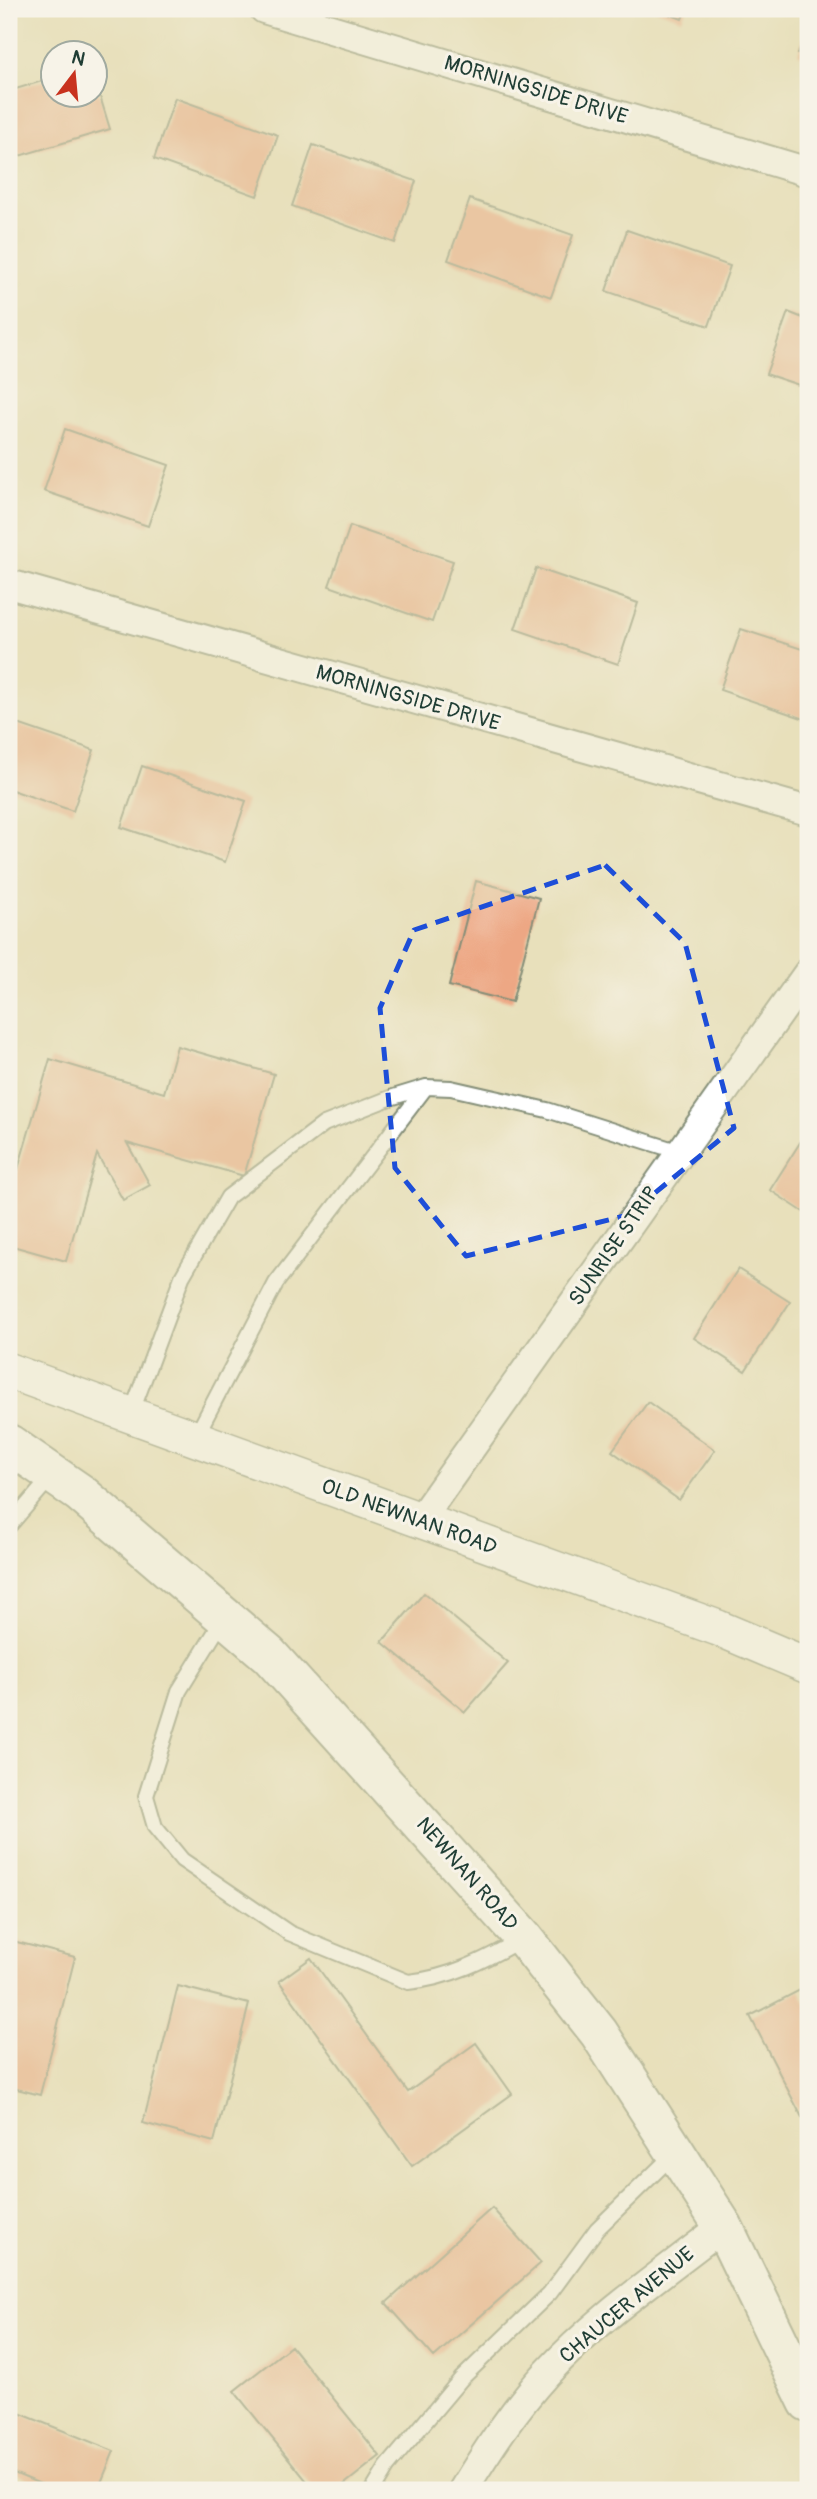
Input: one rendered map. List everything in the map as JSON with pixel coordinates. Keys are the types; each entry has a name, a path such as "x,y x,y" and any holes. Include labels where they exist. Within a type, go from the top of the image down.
{"main road":[{"name":"NEWNAN ROAD","path":"9,1444 80,1493 269,1655 524,1938 599,2033 723,2226 808,2402"}],"street":[{"name":"MORNINGSIDE DRIVE","path":"264,9 808,172"},
{"name":"MORNINGSIDE DRIVE","path":"9,584 808,811"},
{"name":"SUNRISE STRIP","path":"419,1521 808,972"},
{"name":"OLD NEWNAN ROAD","path":"9,1371 718,1628 808,1666"},
{"name":"CHAUCER AVENUE","path":"463,2490 495,2437 548,2372 603,2320 723,2226"}],"lane":[{"path":"195,1439 275,1283 426,1087"},
{"path":"131,1416 182,1277 228,1197 324,1124 426,1087 451,1088 547,1110 680,1152"},
{"path":"9,1526 53,1475"},
{"path":"224,1617 179,1691 146,1796 155,1827 182,1860 289,1933 408,1982 426,1980 478,1964 524,1938"},
{"path":"373,2490 387,2467 461,2379 550,2293 597,2229 676,2152"}],"highlighted area":[{"path":"605,865 685,943 734,1128 628,1215 466,1256 395,1168 380,1008 414,930"}],"building":[{"path":"655,9 686,9 682,19"},
{"path":"808,25 808,58 798,54"},
{"path":"38,82 38,108 104,108 110,129 9,159 9,91"},
{"path":"175,98 278,135 257,196 154,159"},
{"path":"313,145 416,181 395,243 292,206"},
{"path":"470,199 573,235 551,297 448,260"},
{"path":"627,230 730,266 709,326 606,291"},
{"path":"788,312 808,320 808,388 766,374"},
{"path":"65,429 169,465 148,526 44,491"},
{"path":"350,526 453,561 432,622 329,586"},
{"path":"536,568 638,603 618,664 515,629"},
{"path":"741,629 808,651 808,720 720,690"},
{"path":"9,721 94,750 73,811 9,789"},
{"path":"142,766 246,801 225,862 121,827"},
{"path":"476,881 539,898 512,1002 449,986"},
{"path":"177,1046 274,1074 244,1176 127,1143 150,1185 123,1200 97,1154 66,1261 9,1245 9,1200 50,1059 164,1093"},
{"path":"808,1130 808,1215 770,1190"},
{"path":"738,1269 790,1302 745,1371 694,1338"},
{"path":"648,1402 715,1450 679,1500 612,1451"},
{"path":"424,1593 508,1663 465,1712 382,1642"},
{"path":"9,1940 75,1957 40,2095 9,2087"},
{"path":"311,1958 408,2092 476,2043 512,2094 412,2166 279,1981"},
{"path":"178,1986 249,2004 214,2142 143,2123"},
{"path":"800,1990 808,2006 808,2129 750,2016"},
{"path":"492,2208 541,2263 434,2357 386,2303"},
{"path":"291,2346 380,2456 337,2490 314,2490 234,2391"},
{"path":"9,2409 114,2451 98,2490 55,2490 9,2471"}]}
